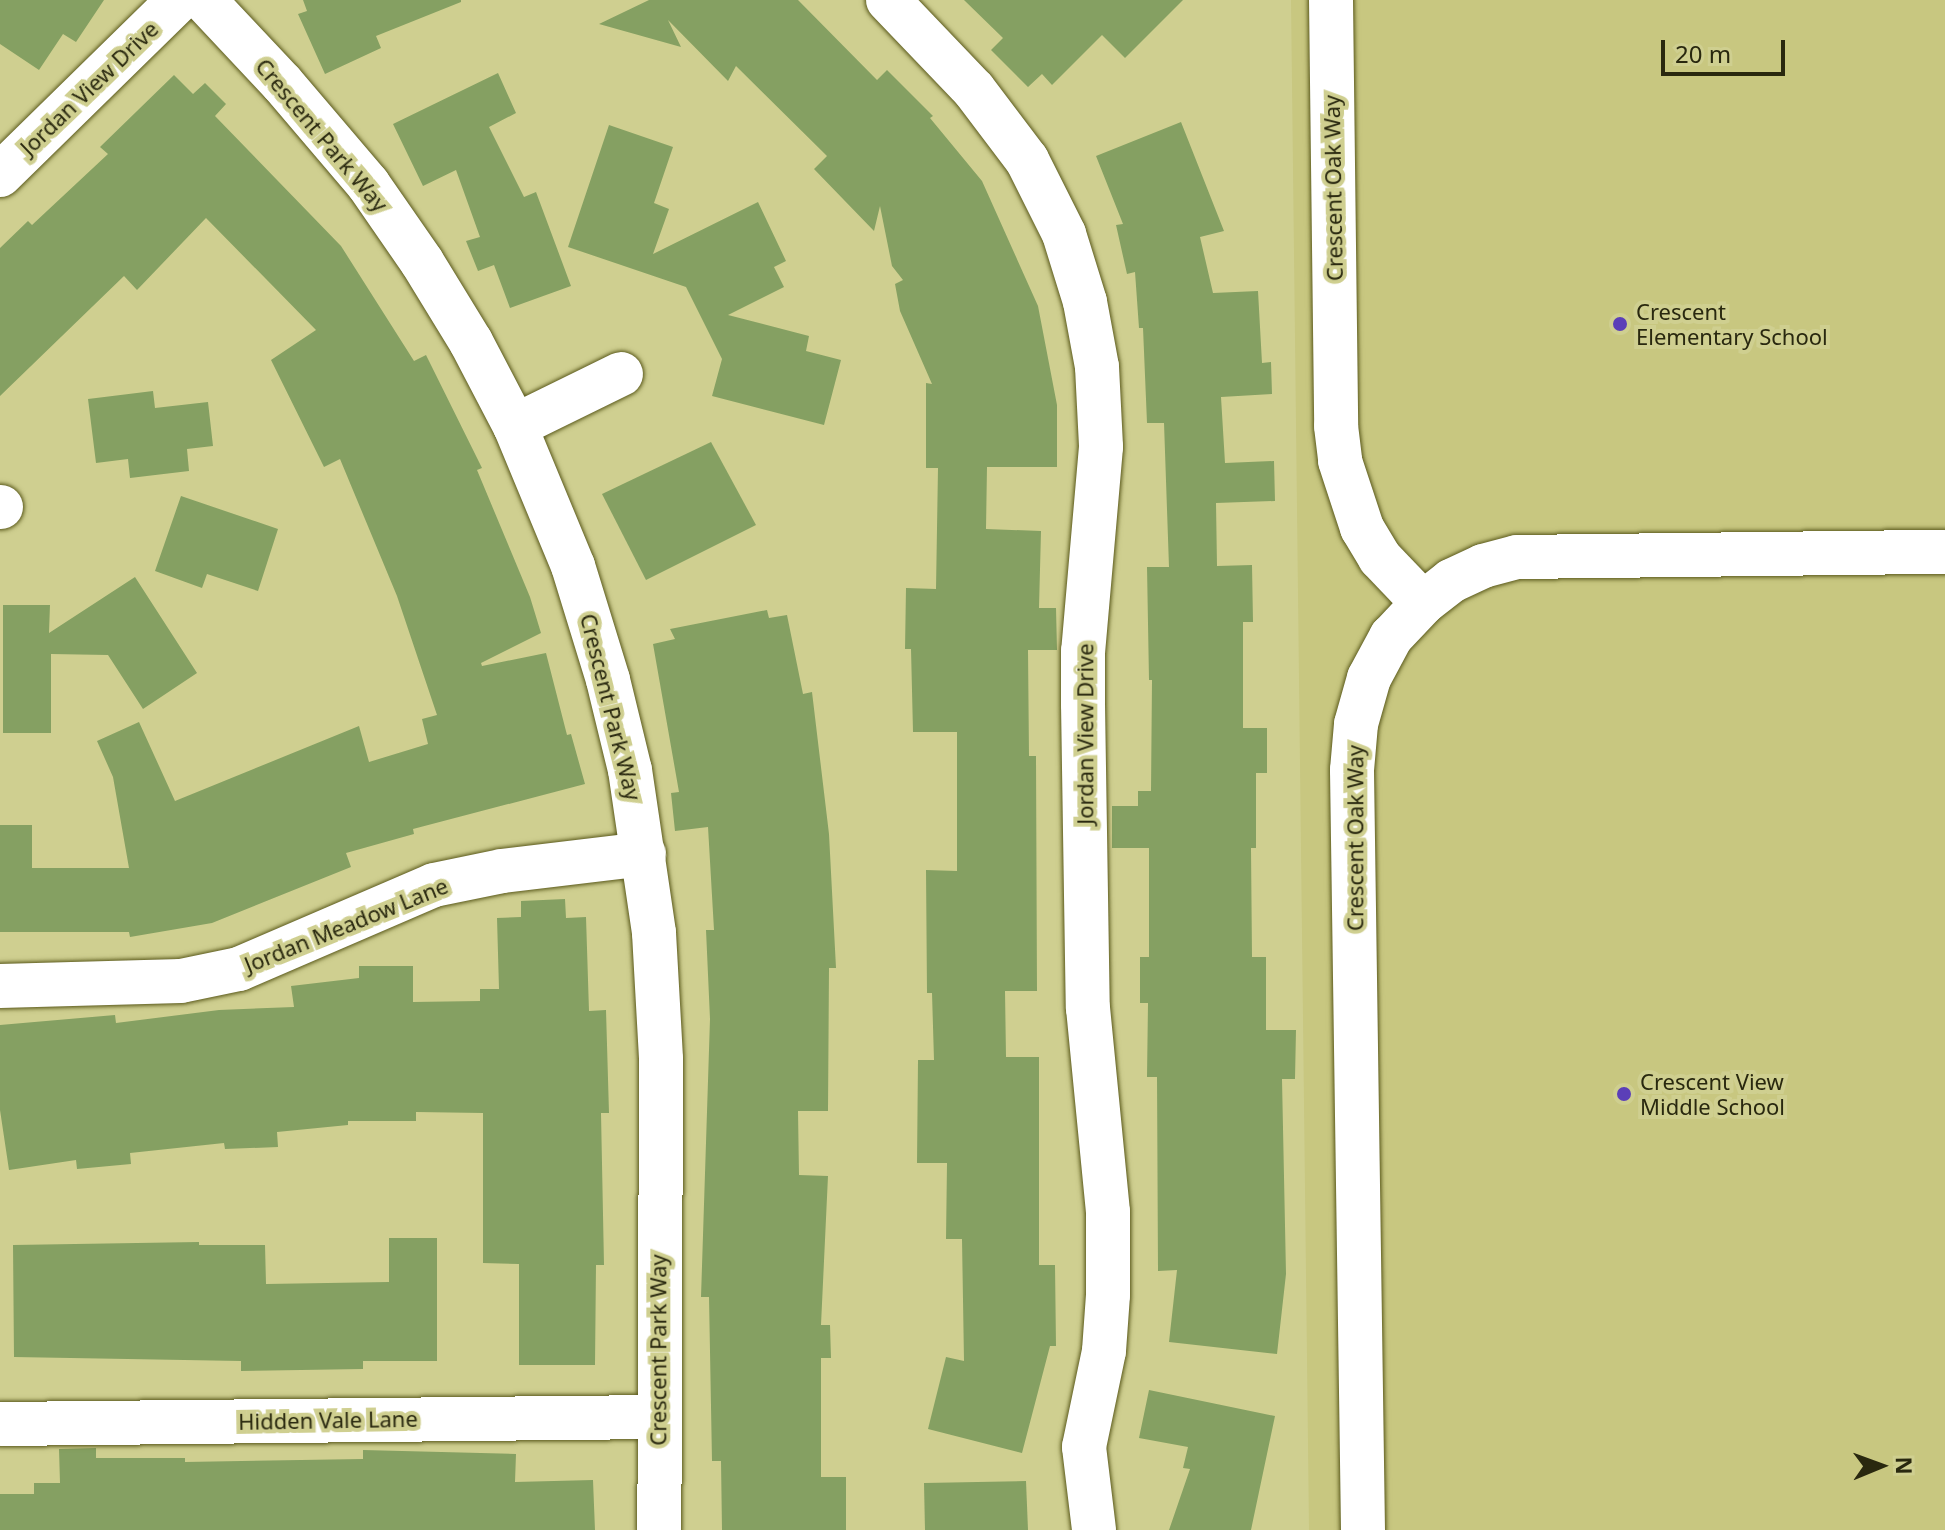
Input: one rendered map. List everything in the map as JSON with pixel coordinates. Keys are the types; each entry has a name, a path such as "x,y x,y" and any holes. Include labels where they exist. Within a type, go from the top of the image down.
{"street":[{"name":"Jordan View Drive","path":"0,175 179,0"},
{"name":"Crescent Park Way","path":"204,0 282,83 368,184 422,262 515,426 573,566 608,680 630,770 654,933 661,1059 657,1417 659,1530"},
{"name":"Crescent Oak Way","path":"1331,0 1336,426 1340,461 1348,495 1368,538 1380,558 1423,603 1391,637 1369,678 1356,724 1352,770 1363,1530"},
{"name":"Jordan View Drive","path":"907,6 1027,160 1064,234 1085,302 1097,367 1101,447 1083,651 1083,704 1088,1008 1108,1212 1108,1295 1104,1351 1084,1447 1094,1530"},
{"path":"515,426 621,374"},
{"path":"1423,603 1451,581 1483,566 1517,557 1945,552"},
{"name":"Jordan Meadow Lane","path":"0,986 181,981 239,969 434,885 502,871 644,854"},
{"name":"Hidden Vale Lane","path":"0,1424 657,1417"}],"shaded area":[{"path":"1291,0 1945,0 1945,1530 1309,1530"}],"building":[{"path":"0,0 104,0 76,42 63,34 39,70 0,44"},
{"path":"303,0 461,2 376,36 381,48 325,74 298,14 307,11"},
{"path":"649,0 798,0 877,80 887,70 933,116 930,118 982,181 1038,306 1057,405 1057,467 987,467 986,529 1041,531 1039,608 1056,608 1057,650 1028,650 1029,756 1036,756 1037,991 1005,991 1006,1057 1039,1057 1039,1265 1055,1265 1056,1346 1050,1346 1022,1453 928,1429 946,1357 964,1361 962,1239 946,1239 947,1163 917,1163 918,1060 934,1060 932,993 927,993 926,870 957,871 957,732 913,732 911,649 905,649 906,588 936,589 938,468 926,468 926,383 932,384 900,311 895,284 903,280 892,266 880,206 874,231 814,169 827,156 736,66 728,81 668,20 681,47 599,24"},
{"path":"964,0 1183,0 1125,58 1102,35 1052,85 1042,74 1028,87 991,50 1003,38"},
{"path":"498,73 516,113 489,127 524,197 536,192 571,286 510,308 494,265 478,271 466,241 480,237 456,170 423,186 393,124"},
{"path":"174,75 193,94 205,83 226,104 215,116 341,246 414,361 426,355 482,468 477,470 530,597 541,633 481,663 482,666 546,653 567,735 571,734 585,784 413,829 414,834 346,853 351,867 212,923 130,937 129,932 0,932 0,825 32,825 32,868 129,868 113,777 97,741 139,722 175,801 359,726 369,762 428,744 422,719 437,715 397,596 340,459 324,467 271,360 316,330 206,218 137,290 124,276 0,396 0,248 28,221 32,225 108,154 100,147"},
{"path":"1181,122 1224,231 1200,237 1213,293 1258,291 1262,363 1271,362 1272,394 1221,397 1225,463 1274,461 1275,501 1216,503 1217,566 1252,565 1253,622 1243,622 1243,728 1267,728 1267,773 1256,773 1256,848 1251,848 1252,957 1266,957 1266,1030 1296,1030 1295,1079 1282,1079 1286,1274 1277,1354 1169,1342 1177,1270 1158,1271 1157,1077 1147,1077 1148,1003 1140,1003 1140,957 1149,957 1149,848 1112,848 1112,806 1138,806 1138,791 1151,791 1152,680 1149,680 1147,567 1169,567 1164,423 1147,423 1143,328 1139,328 1135,272 1127,274 1116,225 1123,224 1096,156"},
{"path":"609,125 673,147 654,203 669,209 653,254 758,202 786,261 774,267 784,287 728,315 809,336 806,351 841,360 824,425 712,396 722,359 686,287 568,247"},
{"path":"153,391 155,408 208,402 213,446 187,449 189,471 130,478 128,459 96,463 88,399"},
{"path":"711,442 756,525 646,580 602,494"},
{"path":"181,496 278,529 258,591 207,574 202,588 155,571"},
{"path":"135,577 197,673 143,709 108,655 51,654 51,733 3,733 3,605 50,605 49,633"},
{"path":"767,610 769,618 787,615 803,694 812,692 829,834 836,968 829,968 828,1111 798,1111 799,1175 828,1176 821,1325 830,1325 831,1358 821,1358 821,1477 846,1477 846,1530 722,1530 721,1461 712,1461 709,1297 701,1297 710,1019 706,930 714,930 708,827 675,831 671,793 679,792 653,644 675,639 670,629"},
{"path":"565,899 566,918 586,917 589,1011 606,1010 609,1113 601,1113 604,1265 596,1265 595,1365 519,1365 519,1264 483,1263 483,1113 416,1112 416,1121 348,1121 348,1125 277,1132 278,1147 225,1149 224,1143 130,1153 131,1164 77,1169 76,1160 9,1170 0,1110 0,1025 115,1015 116,1023 219,1010 294,1007 291,986 359,978 359,966 413,966 413,1002 480,1001 480,989 499,989 497,918 521,917 521,901"},
{"path":"389,1238 437,1238 437,1361 363,1361 363,1369 241,1371 241,1361 14,1357 13,1245 199,1242 199,1245 265,1245 266,1284 389,1282"},
{"path":"1149,1390 1275,1416 1251,1530 1169,1530 1190,1469 1183,1468 1188,1447 1139,1438"},
{"path":"96,1448 96,1458 185,1458 185,1462 363,1459 363,1450 516,1454 515,1482 593,1480 595,1530 0,1530 0,1494 34,1494 34,1483 60,1483 59,1449"},
{"path":"1026,1481 1028,1530 925,1530 924,1483"}],"place":[{"name":"Crescent Elementary School","path":"1620,324"},
{"name":"Crescent View Middle School","path":"1624,1094"}]}
